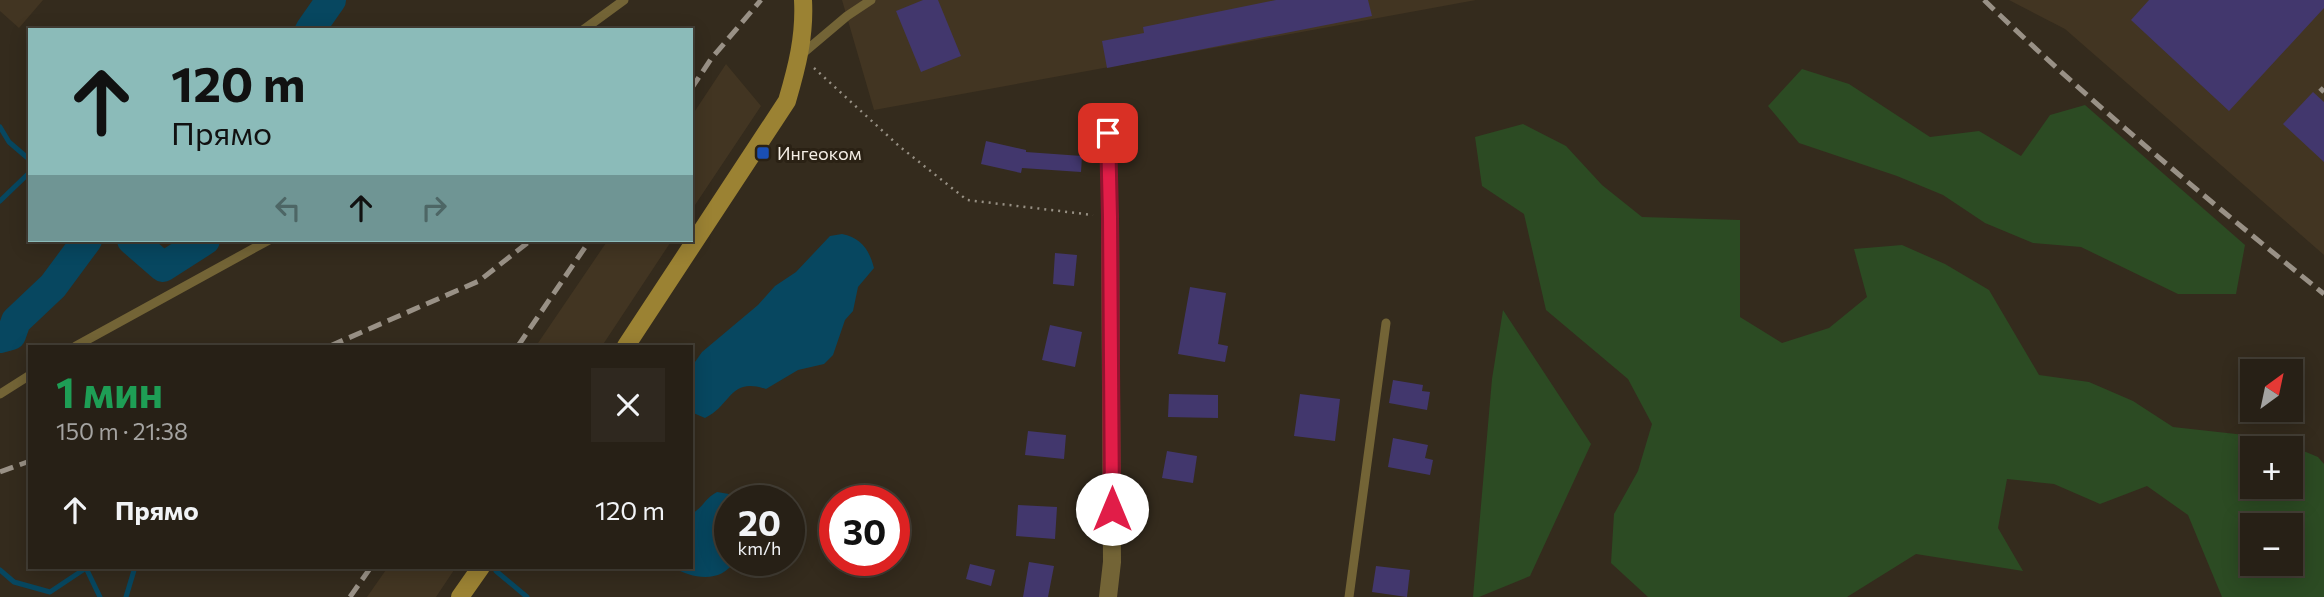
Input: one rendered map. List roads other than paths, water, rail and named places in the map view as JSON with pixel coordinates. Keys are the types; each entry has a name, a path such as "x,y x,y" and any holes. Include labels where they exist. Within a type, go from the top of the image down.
{"main road":[{"path":"627,345 787,101 801,55 803,0"},
{"path":"460,597 480,569"}],"street":[{"path":"1108,597 1112,562 1110,217"}],"lane":[{"path":"586,28 624,0"},
{"path":"801,55 847,16 871,0"},
{"path":"1108,133 1110,217"},
{"path":"78,345 265,242"},
{"path":"1349,597 1386,323"},
{"path":"0,394 28,376"}],"water":[{"path":"842,234 854,238 870,255 874,268 858,287 853,311 845,320 833,355 824,364 798,370 766,389 754,386 738,389 714,413 705,418 693,413 695,362 702,352 758,305 775,286 796,272 830,236"},
{"path":"714,494 715,576 706,577 698,576 677,569 693,569 693,513"}],"waterway":[{"path":"311,28 331,0"},
{"path":"0,127 9,142 28,158"},
{"path":"0,201 28,174"},
{"path":"0,338 11,335 16,321 53,286 86,242"},
{"path":"134,242 163,267 202,242"},
{"path":"0,570 14,582 50,592 84,569"},
{"path":"86,569 100,597"},
{"path":"126,597 134,569"},
{"path":"496,571 527,597"}],"railway":[{"path":"693,86 711,59 761,0"},
{"path":"1984,0 2066,77 2151,151 2324,294"},
{"path":"2320,88 2324,92"},
{"path":"332,345 479,281 528,242"},
{"path":"519,345 589,242"},
{"path":"0,472 28,462"},
{"path":"350,597 370,569"}],"place":[{"name":"Ингеоком","path":"763,153"}]}
